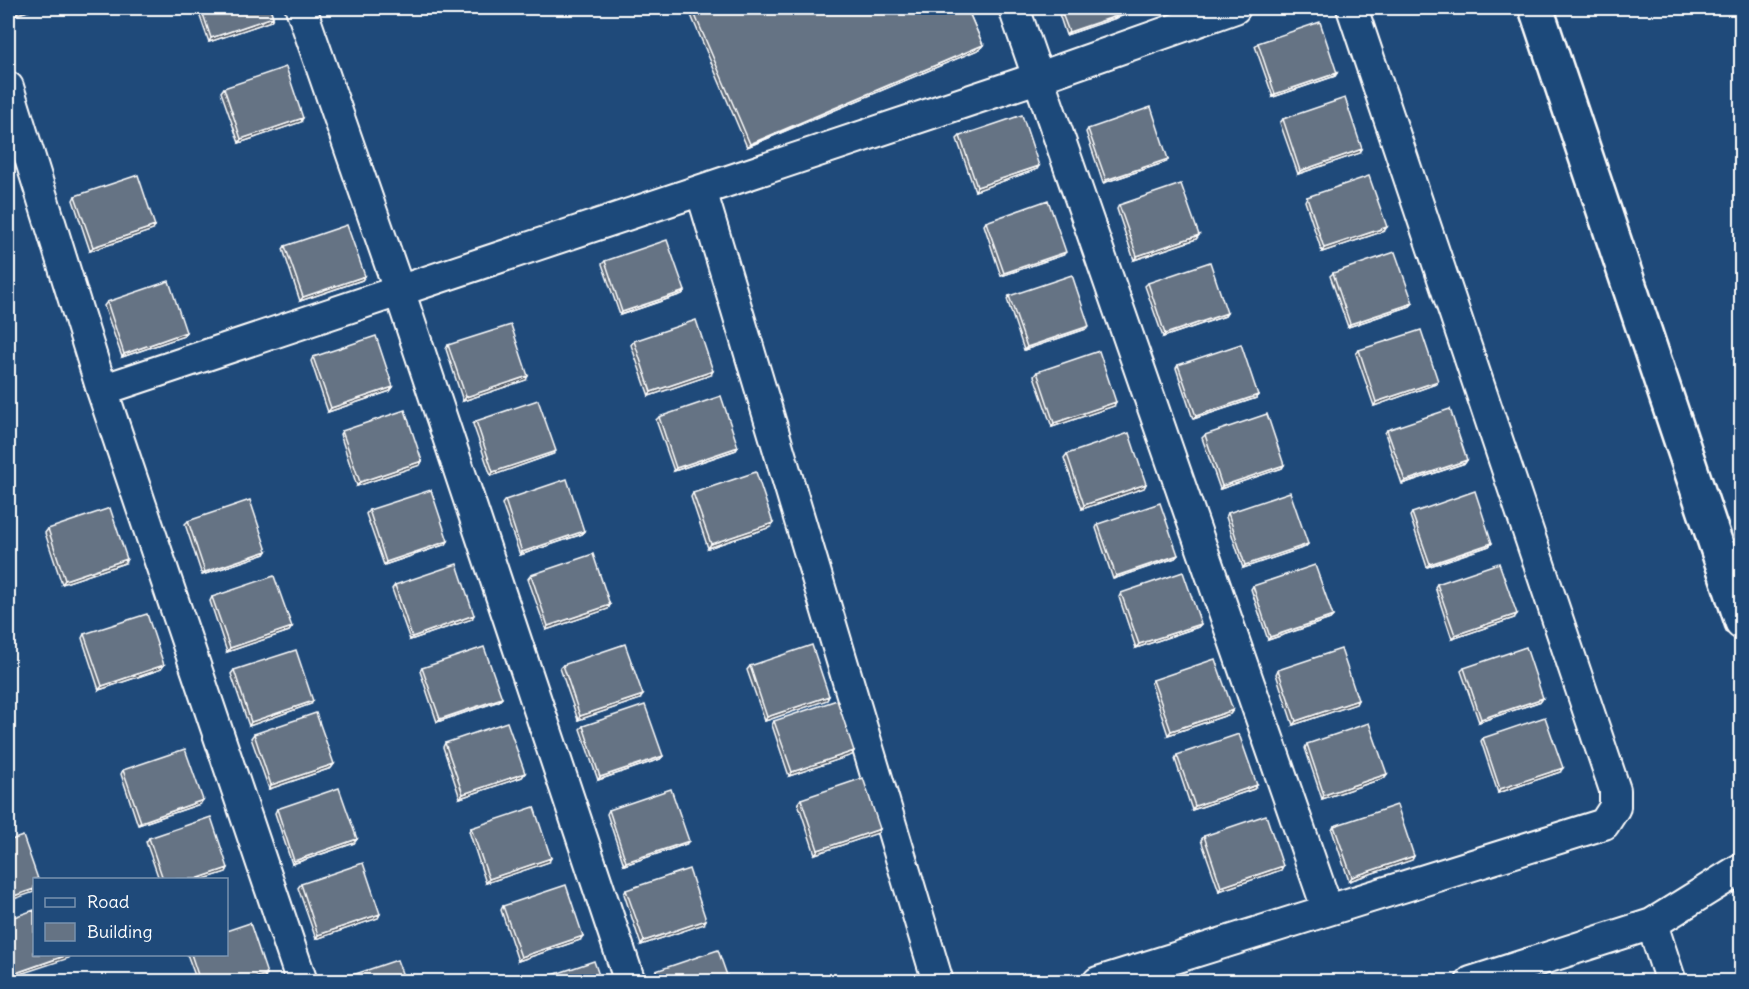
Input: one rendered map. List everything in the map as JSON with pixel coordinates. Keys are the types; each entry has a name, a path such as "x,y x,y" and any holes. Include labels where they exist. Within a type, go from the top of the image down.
{"street":[{"path":"301,8 399,290 630,981"},
{"path":"1014,8 1327,908"},
{"path":"102,390 1037,78 1235,8"},
{"path":"1098,981 1327,908 1604,824 1615,807 1615,790 1352,8"},
{"path":"1536,8 1742,622"},
{"path":"8,87 102,390 302,981"},
{"path":"701,190 938,981"},
{"path":"1471,981 1652,924 1742,868"},
{"path":"1652,924 1671,981"}],"building":[{"path":"9,8 29,8 11,14"},
{"path":"201,8 270,8 273,17 211,38"},
{"path":"692,8 967,8 983,45 750,144"},
{"path":"1060,8 1130,8 1131,11 1069,32"},
{"path":"1320,22 1337,73 1275,94 1258,43"},
{"path":"286,67 303,118 241,139 224,88"},
{"path":"1345,98 1362,149 1300,171 1283,119"},
{"path":"1151,107 1168,159 1106,180 1088,129"},
{"path":"1022,115 1039,166 977,187 960,136"},
{"path":"138,175 155,226 93,247 75,196"},
{"path":"1369,176 1387,227 1324,248 1307,197"},
{"path":"1181,184 1199,235 1137,256 1119,205"},
{"path":"1048,200 1066,252 1004,273 986,222"},
{"path":"347,225 365,276 303,297 285,246"},
{"path":"667,240 685,291 622,312 605,261"},
{"path":"1395,252 1413,303 1350,324 1333,273"},
{"path":"1210,262 1227,313 1165,334 1148,283"},
{"path":"1072,275 1089,326 1027,347 1009,296"},
{"path":"169,281 186,332 124,354 107,302"},
{"path":"696,320 713,371 651,392 634,341"},
{"path":"511,325 528,376 466,397 448,345"},
{"path":"1421,330 1438,381 1376,402 1359,350"},
{"path":"376,336 393,387 331,408 313,357"},
{"path":"1241,344 1258,395 1196,416 1178,365"},
{"path":"1099,351 1116,402 1054,423 1037,372"},
{"path":"721,396 738,447 676,468 659,417"},
{"path":"538,400 556,451 493,472 476,421"},
{"path":"1450,409 1467,460 1405,481 1387,430"},
{"path":"405,410 422,461 360,482 342,431"},
{"path":"1267,414 1284,465 1222,486 1205,435"},
{"path":"1129,433 1146,484 1084,505 1067,454"},
{"path":"756,472 773,523 711,544 693,493"},
{"path":"567,479 584,531 522,552 505,500"},
{"path":"431,490 448,541 386,562 369,510"},
{"path":"1475,491 1492,543 1430,564 1412,513"},
{"path":"1290,492 1308,544 1245,565 1228,513"},
{"path":"250,500 267,551 205,572 188,521"},
{"path":"1160,503 1178,555 1116,576 1098,524"},
{"path":"110,508 127,559 65,580 48,529"},
{"path":"593,554 610,605 548,626 531,575"},
{"path":"1499,563 1517,614 1455,635 1437,584"},
{"path":"457,564 474,615 412,637 395,585"},
{"path":"1315,565 1333,616 1270,637 1253,586"},
{"path":"1183,572 1201,624 1139,644 1121,593"},
{"path":"274,576 292,627 230,648 212,597"},
{"path":"147,614 164,665 102,686 84,634"},
{"path":"625,644 643,695 580,716 563,665"},
{"path":"812,645 829,696 767,717 750,666"},
{"path":"484,647 502,698 440,719 422,668"},
{"path":"1526,647 1543,698 1481,719 1464,668"},
{"path":"1341,649 1358,700 1296,721 1278,670"},
{"path":"296,650 313,701 251,722 234,670"},
{"path":"1215,659 1233,710 1171,731 1153,680"},
{"path":"837,700 854,751 792,772 774,721"},
{"path":"645,705 663,756 600,777 583,726"},
{"path":"316,713 334,764 271,785 254,734"},
{"path":"1545,717 1563,768 1500,789 1483,738"},
{"path":"507,722 525,773 463,794 445,743"},
{"path":"1369,723 1387,774 1324,795 1307,744"},
{"path":"1239,734 1257,785 1195,806 1177,755"},
{"path":"185,749 203,800 141,822 123,770"},
{"path":"863,778 880,829 818,850 801,799"},
{"path":"339,788 357,839 294,861 277,809"},
{"path":"671,789 689,841 626,862 609,810"},
{"path":"1397,805 1414,856 1352,877 1334,826"},
{"path":"534,807 551,858 489,879 471,828"},
{"path":"1266,815 1283,866 1221,887 1204,836"},
{"path":"211,817 228,868 199,878 163,878 149,838"},
{"path":"23,836 38,878 33,878 33,889 8,898 8,841"},
{"path":"363,863 380,914 318,935 301,884"},
{"path":"689,869 706,920 644,941 626,890"},
{"path":"566,885 583,936 521,957 503,906"},
{"path":"33,910 33,956 64,956 10,975 8,919"},
{"path":"250,923 267,974 245,981 200,981 192,956 228,956 228,930"},
{"path":"718,950 729,981 659,981 656,971"},
{"path":"397,960 405,981 335,981"},
{"path":"594,961 601,981 535,981"}]}
